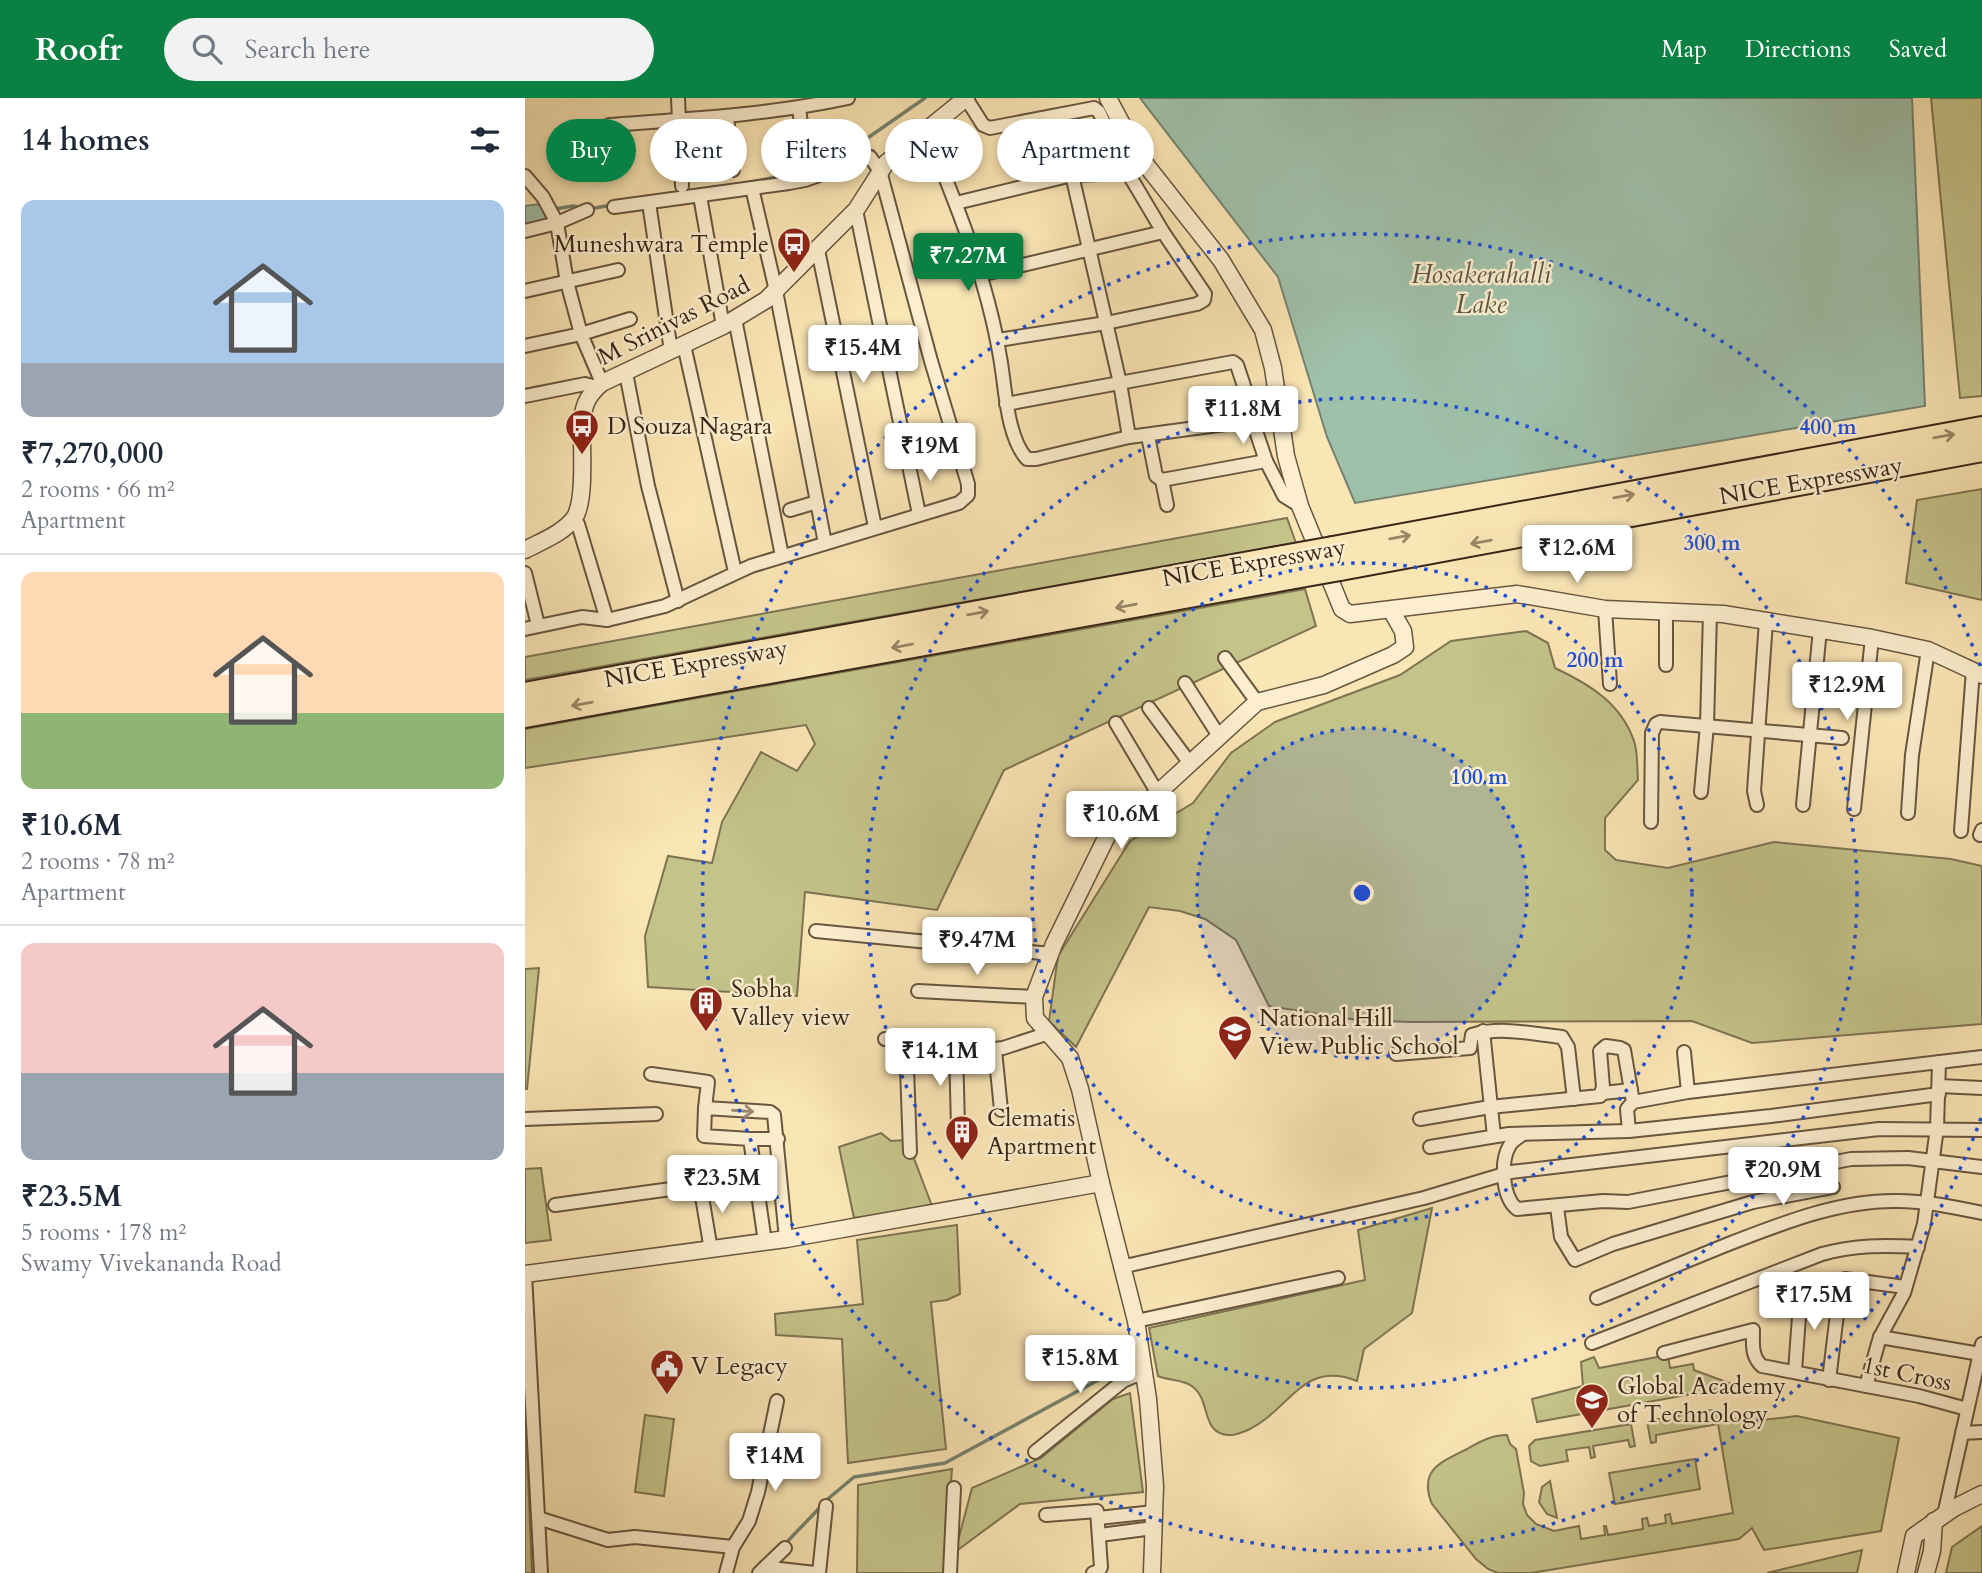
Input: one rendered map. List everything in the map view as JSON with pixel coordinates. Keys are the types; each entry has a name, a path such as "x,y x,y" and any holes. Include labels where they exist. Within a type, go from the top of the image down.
{"highway":[{"name":"NICE Expressway","path":"525,715 1286,568 1982,429"},
{"name":"NICE Expressway","path":"1336,558 1982,449"},
{"name":"NICE Expressway","path":"525,695 1286,568"}],"street":[{"path":"678,98 679,119"},
{"path":"695,119 799,108 848,98"},
{"path":"966,98 983,125 990,128 997,127"},
{"name":"M Srinivas Road","path":"941,119 966,98"},
{"path":"1108,98 1139,156 1221,260 1263,330 1273,368 1286,456 1300,506 1342,609 1350,614 1360,615 1438,602 1517,594 1605,608 1710,613 1820,629 1928,650 1977,672 1961,831"},
{"path":"799,108 800,119"},
{"path":"1037,119 1094,108 1102,119"},
{"path":"525,629 582,617 607,620 678,601 735,572 959,503 968,495 968,485 931,361 880,171 870,157 805,180 614,207"},
{"name":"M Srinivas Road","path":"572,520 581,497 584,407 589,395 599,385 729,323 776,291 856,210 885,164"},
{"path":"525,176 541,194 557,223 567,282 599,385 585,384 525,396"},
{"path":"683,182 683,186"},
{"path":"947,182 972,244 998,340 1006,404 1019,451 1027,459 1037,459 1129,437 1252,419"},
{"path":"956,203 1043,182"},
{"path":"1074,182 1120,383 1129,437"},
{"path":"998,340 1106,323 1197,304 1204,300 1205,294 1133,182"},
{"path":"752,188 776,291 825,543"},
{"path":"525,196 541,194"},
{"path":"700,196 782,556"},
{"path":"649,203 677,348 735,572"},
{"path":"525,231 557,223 587,210"},
{"path":"856,210 919,514"},
{"path":"980,275 1163,232"},
{"path":"818,250 875,527"},
{"path":"525,291 618,270"},
{"path":"525,346 581,334 629,319"},
{"path":"1006,404 1233,362 1237,365 1253,413 1252,419 1266,461 1284,495 1300,506"},
{"path":"626,373 648,486 678,601"},
{"path":"1148,436 1156,476 1162,480 1266,461"},
{"path":"1162,480 1167,505"},
{"path":"790,509 817,502"},
{"path":"525,550 559,532 572,520 578,524 607,620"},
{"path":"525,573 538,625"},
{"path":"1605,608 1610,684"},
{"path":"1152,1573 1155,1486 1144,1372 1136,1321 1080,1089 1070,1058 1035,1018 1034,997 1051,954 1110,830 1120,816 1148,802 1257,702 1324,685 1394,655 1405,647 1403,631 1391,610"},
{"path":"1666,612 1666,665"},
{"path":"1701,792 1707,725 1710,613"},
{"path":"1757,805 1754,791 1766,621"},
{"path":"1803,805 1820,629"},
{"path":"1854,809 1872,638"},
{"path":"1908,813 1912,755 1928,650"},
{"path":"1225,658 1257,702"},
{"path":"1185,683 1219,736"},
{"path":"1149,708 1189,762"},
{"path":"1651,822 1653,729 1660,722 1842,738"},
{"path":"1116,723 1157,792"},
{"path":"816,931 1051,954"},
{"path":"918,990 1034,997"},
{"path":"1396,1054 1470,1048 1472,1035 1483,1031 1499,1030 1562,1037 1568,1047 1574,1099"},
{"path":"1483,1031 1494,1136"},
{"path":"885,1038 977,1051 995,1049 1049,1033"},
{"path":"906,1040 910,1152"},
{"path":"1603,1093 1599,1051 1606,1046 1621,1048 1624,1051 1632,1096 1627,1109 1629,1131"},
{"path":"956,1048 958,1128"},
{"path":"995,1049 1002,1110"},
{"path":"1684,1052 1688,1092"},
{"path":"1420,1119 1490,1107 1600,1096 1603,1093 1632,1096 1688,1092 1982,1057"},
{"path":"1866,1385 1880,1337 1905,1287 1924,1224 1937,1128 1939,1062"},
{"path":"651,1074 708,1082 704,1136 778,1139"},
{"path":"1430,1147 1494,1136 1629,1131 1771,1116 1939,1090 1982,1088"},
{"path":"705,1108 770,1112 774,1115 786,1239"},
{"path":"525,1119 656,1114"},
{"path":"1121,1267 1424,1198 1511,1172 1879,1129 1982,1130"},
{"path":"1523,1134 1510,1144 1502,1175 1511,1205 1517,1209 1603,1201 1628,1202 1851,1159 1908,1158 1982,1167"},
{"path":"750,1139 765,1242"},
{"path":"541,1573 525,1274 786,1239 1101,1184"},
{"path":"555,1205 700,1185 711,1250"},
{"path":"1557,1207 1562,1239 1575,1260 1613,1244 1753,1202 1833,1187"},
{"path":"1597,1298 1757,1233 1815,1213 1896,1200 1982,1213"},
{"path":"760,1205 782,1202"},
{"path":"1592,1343 1845,1247 1873,1244 1918,1247"},
{"path":"1136,1321 1338,1278"},
{"path":"1829,1380 1841,1281 1845,1279 1905,1287"},
{"path":"1795,1371 1801,1290"},
{"name":"1st Cross","path":"1664,1353 1753,1330 1756,1360 1762,1366 1919,1396 1967,1409"},
{"path":"1880,1337 1980,1357 1926,1573"},
{"path":"1035,1452 1123,1381 1144,1372"},
{"path":"726,1573 733,1547 749,1521 758,1492 777,1401"},
{"path":"1962,1433 1982,1432"},
{"path":"950,1573 954,1488"},
{"path":"1906,1573 1914,1536 1939,1518 1982,1494"},
{"path":"765,1571 817,1573 826,1506"},
{"path":"1046,1515 1095,1510 1100,1535 1101,1567 1093,1573"},
{"path":"538,1518 608,1540 635,1537 733,1547"},
{"path":"1098,1518 1154,1520"},
{"path":"1100,1535 1154,1520"},
{"path":"765,1571 785,1548"}],"shaded area":[{"path":"1931,98 1982,98 1982,396 1960,398"},
{"path":"1982,489 1982,600 1906,583 1917,500"},
{"path":"1287,518 1296,543 525,680 525,657"},
{"path":"1305,589 1316,626 1004,770 937,910 805,892 797,996 648,987 645,936 668,856 712,863 722,822 761,752 797,771 815,744 806,725 525,768 525,729"},
{"path":"1526,631 1548,643 1555,668 1592,688 1612,705 1634,741 1638,780 1605,818 1605,850 1616,860 1668,868 1774,842 1951,859 1982,866 1982,1024 1752,1043 1692,1021 1357,1020 1269,1006 1236,940 1205,919 1180,911 1149,907 1076,1047 1049,1021 1058,956 1130,841 1193,803 1231,753 1275,722 1400,675 1451,641"},
{"path":"539,968 527,1089 525,1089 525,969"},
{"path":"881,1133 891,1141 907,1140 932,1206 854,1218 839,1147"},
{"path":"541,1168 551,1240 525,1243 525,1169"},
{"path":"1432,1208 1412,1313 1364,1349 1357,1381 1339,1376 1323,1377 1310,1382 1263,1421 1248,1430 1231,1435 1219,1433 1214,1429 1199,1393 1193,1387 1158,1376 1149,1328 1365,1280 1358,1230"},
{"path":"957,1225 960,1294 947,1300 931,1302 946,1449 848,1463 842,1339 776,1335 775,1314 863,1304 857,1240"},
{"path":"1668,1355 1670,1368 1693,1364 1694,1370 1737,1386 1537,1422 1532,1399 1583,1386 1581,1362 1594,1357 1599,1368"},
{"path":"1130,1393 1143,1492 1020,1504 955,1552 972,1488 1041,1458 1113,1399"},
{"path":"525,1404 532,1573 525,1573"},
{"path":"1712,1410 1744,1422 1797,1416 1899,1438 1881,1531 1764,1550 1752,1528 1739,1539 1531,1573 1498,1573 1476,1559 1432,1504 1428,1492 1430,1475 1441,1463 1482,1441 1507,1435 1510,1444 1516,1449 1524,1493 1523,1504 1527,1515 1536,1524 1554,1531 1579,1526 1581,1539 1605,1535 1604,1526 1608,1535 1643,1529 1642,1519 1647,1518 1649,1526 1666,1523 1665,1515 1670,1514 1672,1524 1733,1513 1718,1424 1656,1435 1656,1442 1651,1443 1647,1421"},
{"path":"645,1415 674,1419 664,1496 635,1492"},
{"path":"1631,1424 1635,1446 1630,1447 1628,1440 1593,1446 1595,1457 1591,1458 1589,1447 1566,1450 1568,1461 1540,1466 1531,1461 1529,1446 1535,1440"},
{"path":"1695,1459 1700,1489 1615,1504 1609,1473"},
{"path":"952,1469 944,1573 857,1573 858,1485"},
{"path":"1550,1481 1557,1518 1547,1514 1539,1502 1542,1487"},
{"path":"1982,1526 1982,1573 1946,1573 1952,1547"},
{"path":"1862,1550 1857,1573 1767,1573"}],"water":[{"name":"Hosakerahalli Lake","path":"1140,98 1912,98 1925,406 1355,503 1327,437 1278,277"},
{"path":"540,204 549,224 525,230 525,206"}],"waterway":[{"path":"871,136 925,98"},
{"path":"734,185 761,180"},
{"path":"589,209 612,205"},
{"path":"555,209 573,206 581,208"},
{"path":"784,1545 829,1498 854,1477 945,1463 1115,1371"}],"place":[{"name":"Muneshwara Temple","path":"794,274"},
{"name":"D Souza Nagara","path":"582,456"},
{"name":"Sobha Valley view","path":"706,1033"},
{"name":"National Hill View Public School","path":"1235,1062"},
{"name":"Clematis Apartment","path":"962,1162"},
{"name":"V Legacy","path":"667,1396"},
{"name":"Global Academy of Technology","path":"1592,1430"}]}
